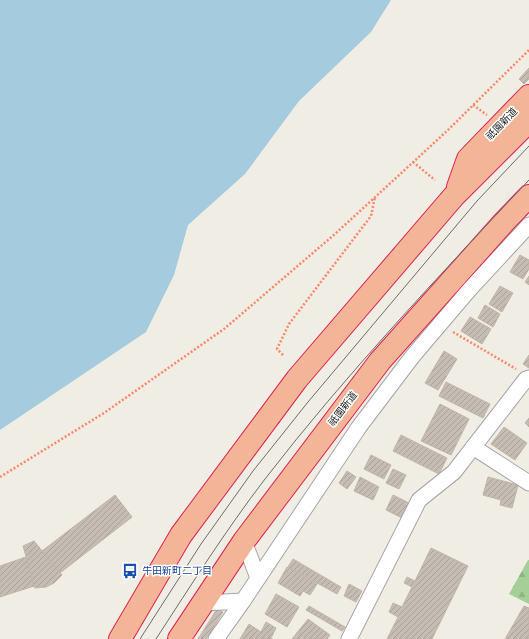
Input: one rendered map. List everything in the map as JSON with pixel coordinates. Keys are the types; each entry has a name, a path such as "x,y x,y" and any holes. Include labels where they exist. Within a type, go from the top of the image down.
{"highway":[{"name":"祇園新道","path":"454,196 468,159 529,96"},
{"name":"祇園新道","path":"120,639 181,535 298,379 454,196 529,121"},
{"name":"祇園新道","path":"179,639 244,541 380,361 529,196"}],"street":[{"path":"216,639 359,427 392,383 469,290 529,225"},
{"path":"380,361 392,383"},
{"path":"350,638 419,500 454,472 528,379"},
{"path":"473,447 529,484"},
{"path":"244,541 258,578"},
{"path":"203,602 243,601"}],"path":[{"path":"0,477 104,413 224,329 335,234 413,162 529,50"},
{"path":"473,105 492,119"},
{"path":"413,162 435,180"},
{"path":"283,355 277,349 289,324 371,216 375,197"},
{"path":"448,329 519,371 528,379"}],"green space":[{"path":"529,560 529,604 509,594"}],"water":[{"path":"0,0 391,0 371,32 299,101 245,174 188,225 174,275 146,332 0,430"}],"building":[{"path":"529,68 529,79 524,84 519,79"},
{"path":"520,255 529,260 529,269 523,279 510,272"},
{"path":"529,276 529,285 525,282"},
{"path":"500,286 513,293 502,312 489,304"},
{"path":"485,305 500,314 493,327 478,318"},
{"path":"470,317 491,329 482,344 461,331"},
{"path":"444,351 457,359 438,390 425,383"},
{"path":"529,355 529,368 523,364"},
{"path":"446,382 490,404 483,418 439,396"},
{"path":"440,404 469,419 451,455 421,441"},
{"path":"529,418 529,427 525,423"},
{"path":"504,427 527,443 515,460 491,444"},
{"path":"401,435 447,458 439,474 393,451"},
{"path":"371,455 391,465 384,479 364,469"},
{"path":"393,469 406,475 399,489 386,483"},
{"path":"347,471 356,477 347,489 339,483"},
{"path":"360,477 379,487 373,500 354,491"},
{"path":"488,477 518,485 512,508 500,505 501,500 483,495"},
{"path":"115,495 132,517 60,573 42,551"},
{"path":"393,495 409,503 402,518 386,510"},
{"path":"34,541 62,575 54,583 46,587 35,588 23,546"},
{"path":"431,548 468,566 432,639 387,639 398,617 389,612 393,603 402,607 412,587 404,583 407,577 415,581"},
{"path":"26,557 34,586 0,597 0,566"},
{"path":"293,559 341,587 337,594 288,567"},
{"path":"287,567 317,584 310,595 303,591 300,596 278,583"},
{"path":"349,584 362,591 356,602 344,596"},
{"path":"276,594 299,607 287,627 265,614"},
{"path":"309,606 345,627 342,631 306,610"},
{"path":"524,606 529,608 529,639 505,639"},
{"path":"217,609 223,612 206,639 198,639"},
{"path":"308,619 330,635 327,639 292,639"},
{"path":"266,622 276,628 271,638 273,639 240,639 249,624 261,632"}],"tram line":[{"path":"140,639 201,544 253,471 308,402 477,201 529,146"},
{"path":"156,639 236,518 296,440 393,326 529,180"}],"place":[{"name":"牛田新町二丁目","path":"130,571"}]}
